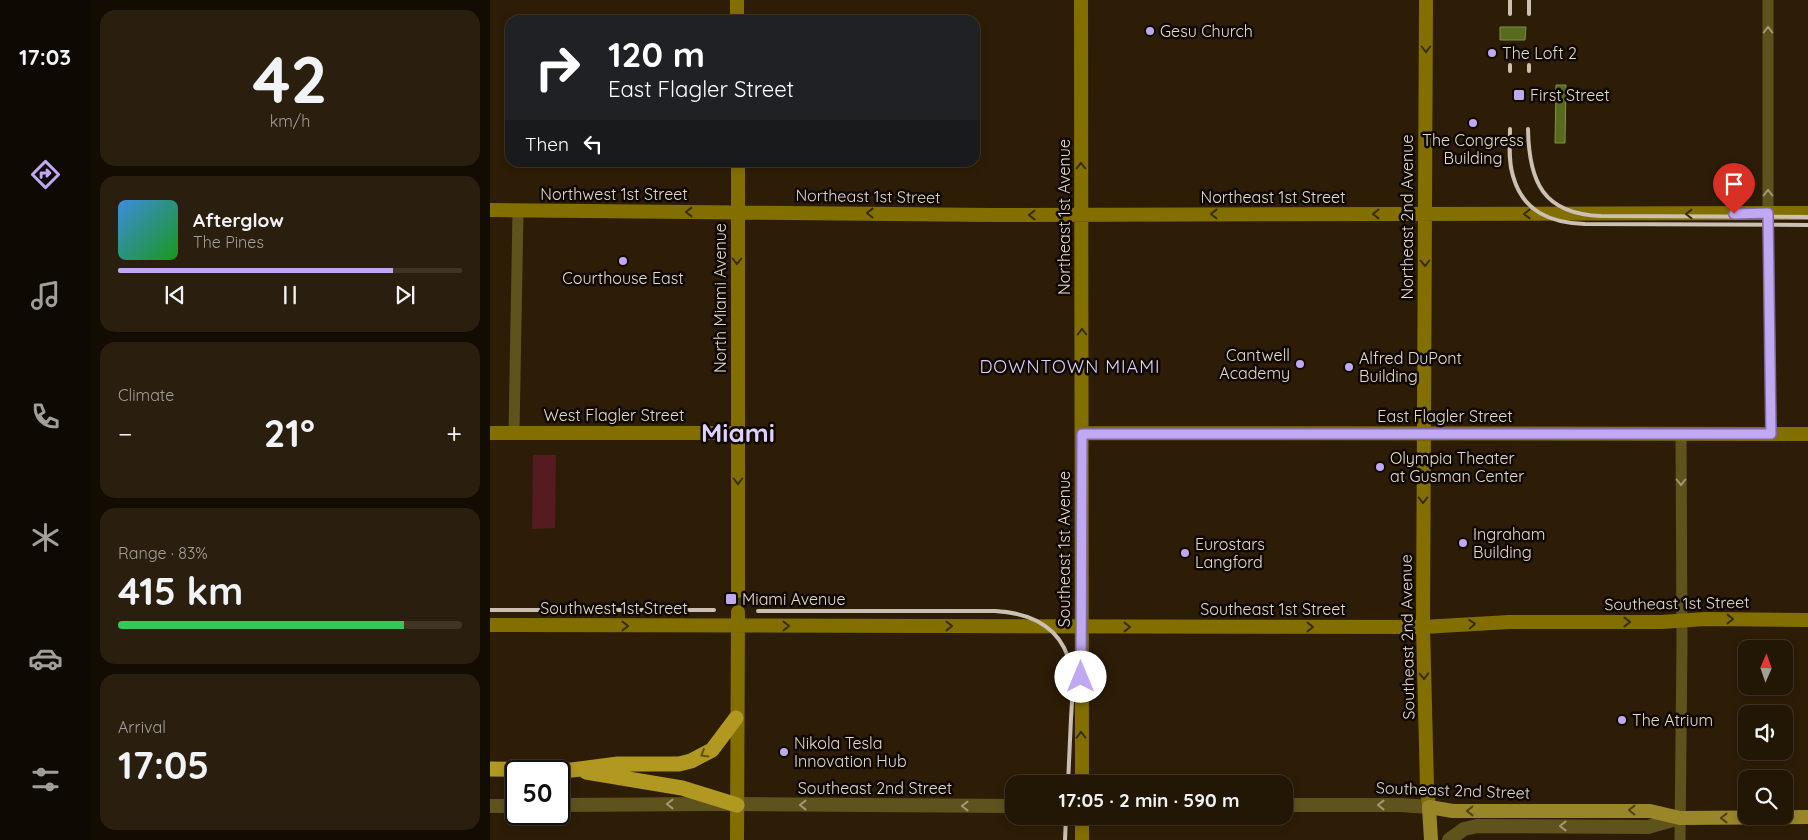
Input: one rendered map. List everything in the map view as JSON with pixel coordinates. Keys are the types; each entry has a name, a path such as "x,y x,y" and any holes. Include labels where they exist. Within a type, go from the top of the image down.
{"highway":[{"path":"490,769 572,770 618,764 679,764 691,761 712,750 736,718"},
{"path":"572,770 668,785 736,805"}],"main road":[{"path":"737,0 737,15"},
{"name":"Northeast 1st Avenue","path":"1081,0 1082,434"},
{"name":"Northeast 2nd Avenue","path":"1424,433 1426,0"},
{"name":"North Miami Avenue","path":"738,167 738,591"},
{"name":"Northwest 1st Street","path":"490,210 738,212"},
{"name":"Northeast 1st Street","path":"738,212 1808,214"},
{"name":"West Flagler Street","path":"490,432 737,433"},
{"name":"Southeast 2nd Avenue","path":"1424,433 1423,627 1427,787 1431,840"},
{"name":"East Flagler Street","path":"1082,434 1808,434"},
{"name":"Southeast 1st Avenue","path":"1082,434 1082,775"},
{"path":"736,840 738,612"},
{"name":"Southeast 1st Street","path":"738,626 1423,627 1509,622 1682,621 1705,619 1808,620"},
{"name":"Southwest 1st Street","path":"490,625 738,626"},
{"name":"Southeast 2nd Street","path":"1429,807 1453,811 1650,811 1680,818 1808,818"},
{"path":"1082,825 1082,840"}],"street":[{"path":"1768,0 1771,434"},
{"path":"514,432 518,211"},
{"path":"1680,840 1681,434"},
{"name":"Southeast 2nd Street","path":"570,805 1005,806"},
{"name":"Southeast 2nd Street","path":"1293,805 1401,805 1429,807"},
{"path":"490,806 505,806"},
{"name":"Southeast 2nd Street","path":"1450,839 1464,829 1477,826 1648,827 1680,818"}],"shaded area":[{"path":"1500,27 1526,27 1525,40 1500,40"},
{"path":"1556,85 1566,85 1565,143 1555,143"},
{"path":"533,455 556,455 555,528 532,529"}],"tunnel":[{"path":"738,591 738,612"}],"railway":[{"path":"1510,0 1510,14"},
{"path":"1529,0 1529,14"},
{"path":"1510,65 1510,71"},
{"path":"1529,65 1529,71"},
{"path":"1510,129 1510,164 1518,188 1531,207 1550,218 1585,224 1808,225"},
{"path":"1528,129 1529,148 1536,179 1543,192 1553,202 1565,209 1581,214 1601,216 1808,217"},
{"path":"490,610 714,610"},
{"path":"758,611 995,611 1009,612 1033,619 1044,625 1061,642 1071,668 1072,693 1068,775"},
{"path":"1065,840 1066,825"}],"place":[{"name":"Gesu Church","path":"1150,31"},
{"name":"The Loft 2","path":"1492,53"},
{"name":"First Street","path":"1519,95"},
{"name":"The Congress Building","path":"1473,123"},
{"name":"Courthouse East","path":"623,261"},
{"name":"Cantwell Academy","path":"1300,364"},
{"name":"Alfred DuPont Building","path":"1349,367"},
{"name":"Olympia Theater at Gusman Center","path":"1380,467"},
{"name":"Ingraham Building","path":"1463,543"},
{"name":"Eurostars Langford","path":"1185,553"},
{"name":"Miami Avenue","path":"731,599"},
{"name":"The Atrium","path":"1622,720"},
{"name":"Nikola Tesla Innovation Hub","path":"784,752"}],"district":[{"name":"DOWNTOWN MIAMI","path":"1070,367"},
{"name":"Miami","path":"738,433"}],"route":[{"path":"1081,677 1082,434 1771,434 1768,213 1734,214"}]}
